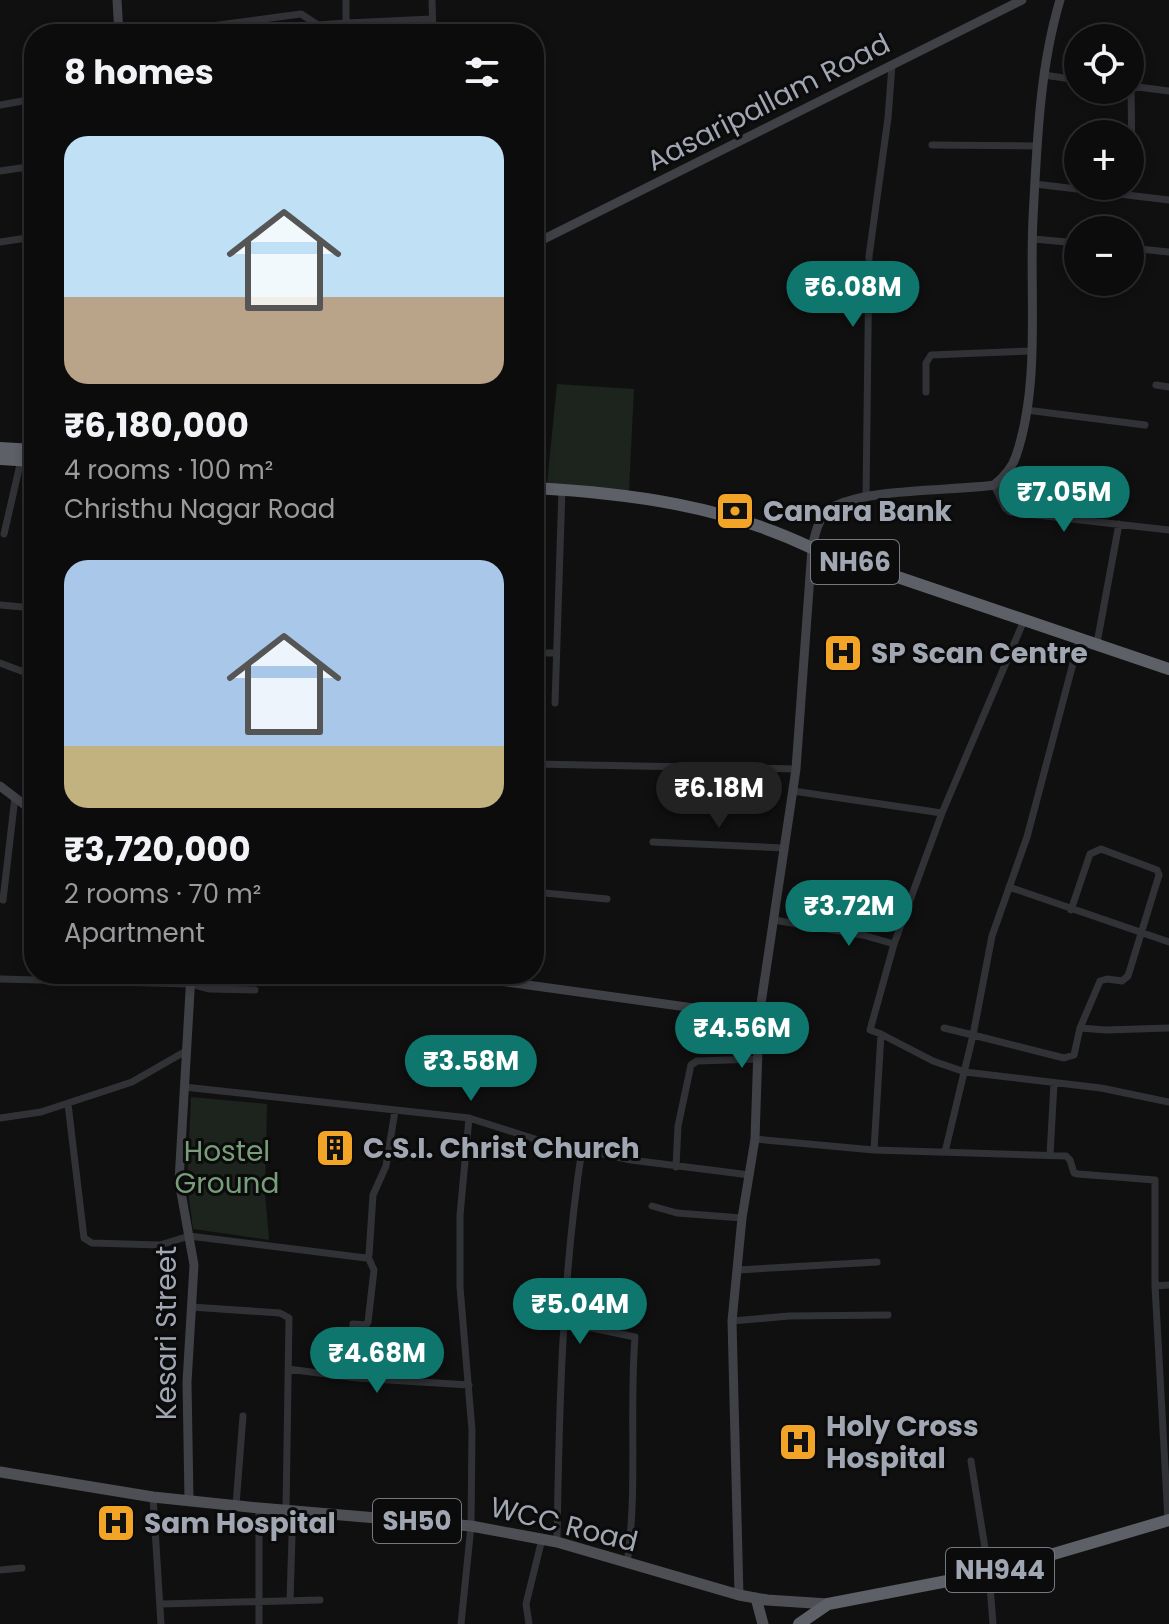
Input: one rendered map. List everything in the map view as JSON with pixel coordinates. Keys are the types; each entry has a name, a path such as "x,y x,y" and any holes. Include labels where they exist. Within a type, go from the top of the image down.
{"highway":[{"path":"0,448 24,449"},
{"path":"0,459 24,460"},
{"name":"NH66","path":"544,488 672,502 716,511 782,533 812,548 1169,669"},
{"name":"NH944","path":"799,1624 828,1604 989,1573 1168,1520"}],"main road":[{"name":"WCC Road","path":"0,1472 153,1497 471,1526 557,1542 739,1595 828,1604"},
{"path":"756,1598 763,1624"}],"street":[{"path":"117,0 118,24"},
{"path":"346,0 346,23"},
{"path":"432,0 432,24"},
{"name":"Aasaripallam Road","path":"544,239 1022,0"},
{"path":"739,1595 732,1321 742,1218 755,1139 759,1017 796,769 812,548 822,519 832,508 883,494 994,485 1010,469 1016,457 1026,410 1031,351 1037,146 1044,75 1060,0"},
{"path":"226,24 301,14 316,24"},
{"path":"332,24 432,19"},
{"path":"866,498 869,256 892,65"},
{"path":"1044,75 1064,78"},
{"path":"1144,88 1169,91"},
{"path":"0,105 24,101"},
{"path":"932,145 1037,146"},
{"path":"0,171 24,167"},
{"path":"1035,184 1169,200"},
{"path":"0,242 24,238"},
{"path":"1033,239 1064,242"},
{"path":"1144,249 1169,252"},
{"path":"926,392 926,363 931,355 1031,351"},
{"path":"1156,385 1169,387"},
{"path":"1026,410 1145,425"},
{"path":"4,534 24,470"},
{"path":"994,485 1010,512 1169,530"},
{"path":"555,703 562,489"},
{"path":"1097,643 1119,524"},
{"path":"0,605 24,607"},
{"path":"1025,618 942,813 894,944 870,1030 933,1061 965,1072 1101,1088 1169,1102"},
{"path":"945,1152 965,1072 992,936 1027,837 1080,637"},
{"path":"544,653 556,653"},
{"path":"0,663 24,672"},
{"path":"544,764 796,769"},
{"path":"0,786 24,804"},
{"path":"793,791 942,813"},
{"path":"3,900 15,797"},
{"path":"653,842 784,848"},
{"path":"944,1028 1069,1058 1074,1055 1080,1028 1100,981 1122,981 1128,976 1159,875 1157,870 1101,849 1090,854 1071,910"},
{"path":"1009,887 1169,942"},
{"path":"544,893 607,899"},
{"path":"774,920 863,935 894,944"},
{"path":"0,979 24,979"},
{"path":"544,983 759,1017"},
{"name":"Kesari Street","path":"189,1500 187,1382 194,1265 179,1181 190,984"},
{"path":"200,984 210,989 255,990"},
{"path":"1080,1028 1169,1028"},
{"path":"874,1150 881,1034"},
{"path":"0,1118 41,1112 132,1082 186,1051"},
{"path":"676,1167 678,1126 691,1065 697,1061 759,1059"},
{"path":"1050,1155 1054,1083"},
{"path":"184,1087 469,1118 538,1140 582,1149 676,1167 750,1175"},
{"path":"68,1104 84,1238 92,1243 160,1245 189,1236 368,1257"},
{"path":"351,1377 353,1324 366,1325 368,1322 374,1270 368,1257 373,1195 386,1166 395,1111"},
{"path":"461,1624 471,1526 472,1430 460,1287 460,1215 469,1118"},
{"path":"755,1139 874,1150 1050,1155 1069,1158 1074,1173 1078,1174 1155,1180 1155,1286 1167,1446 1168,1520"},
{"path":"557,1542 569,1232 582,1149"},
{"path":"652,1206 677,1213 742,1218"},
{"path":"738,1270 877,1262"},
{"path":"1155,1286 1169,1285"},
{"path":"191,1307 287,1315 290,1323 286,1510"},
{"path":"732,1321 789,1316 888,1315"},
{"path":"566,1326 635,1337 632,1374 632,1529 627,1564"},
{"path":"288,1369 351,1377 469,1385"},
{"path":"236,1505 243,1416"},
{"path":"971,1461 989,1573 993,1624"},
{"path":"153,1497 161,1624"},
{"path":"259,1508 259,1624"},
{"path":"290,1601 292,1536"},
{"path":"529,1624 526,1604 542,1539"},
{"path":"0,1570 22,1568"},
{"path":"161,1604 320,1600"}],"green space":[{"path":"557,384 634,389 629,491 547,483"},
{"name":"Hostel Ground","path":"191,1097 267,1104 265,1193 269,1240 193,1229 187,1183"}],"place":[{"name":"Canara Bank","path":"735,511"},
{"name":"SP Scan Centre","path":"843,653"},
{"name":"C.S.I. Christ Church","path":"335,1148"},
{"name":"Holy Cross Hospital","path":"798,1442"},
{"name":"Sam Hospital","path":"116,1523"}]}
